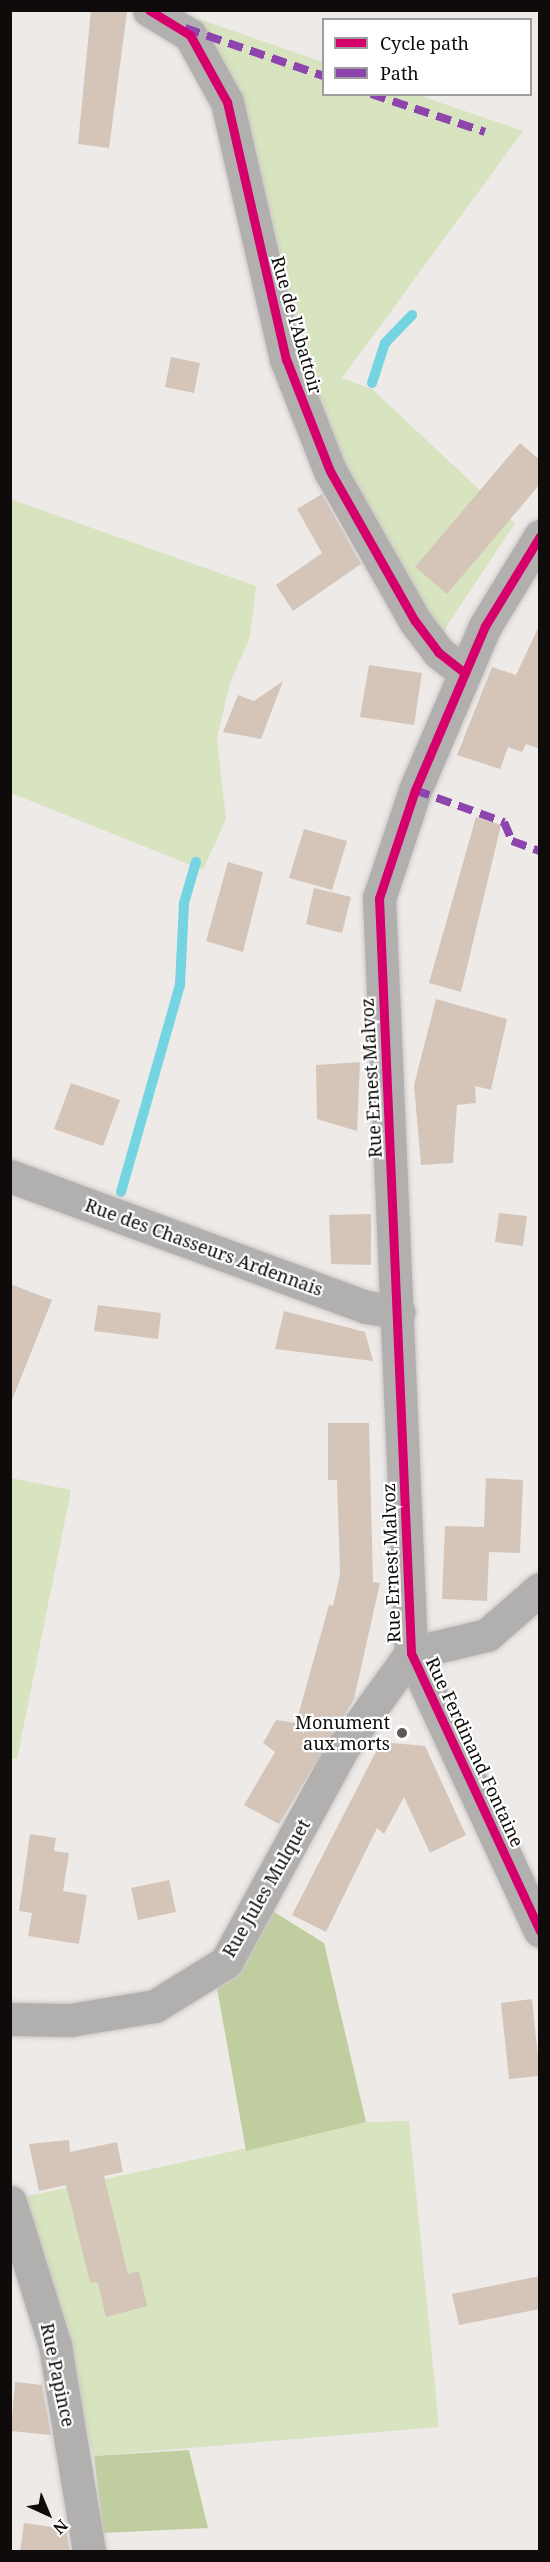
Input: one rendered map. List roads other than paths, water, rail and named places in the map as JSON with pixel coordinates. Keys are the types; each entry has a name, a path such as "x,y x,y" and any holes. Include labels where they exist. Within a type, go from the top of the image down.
{"street":[{"name":"Rue de l'Abattoir","path":"149,10 190,35 227,102 286,359 330,471 415,621 438,652 465,674"},
{"name":"Rue Ernest Malvoz","path":"411,1653 399,1312 379,898 415,790 485,626 540,536"},
{"name":"Rue des Chasseurs Ardennais","path":"10,1176 366,1307 399,1312"},
{"path":"411,1653 488,1635 540,1589"},
{"name":"Rue Ferdinand Fontaine","path":"411,1653 540,1931"},
{"name":"Rue Jules Mulquet","path":"10,2019 70,2020 155,2006 226,1962 344,1746 411,1653"},
{"name":"Rue Papince","path":"10,2202 55,2346 89,2552"}],"waterway":[{"path":"372,383 385,343 412,315"},
{"path":"121,1192 180,985 184,903 196,862"}],"place":[{"name":"Monument aux morts","path":"402,1733"}]}
